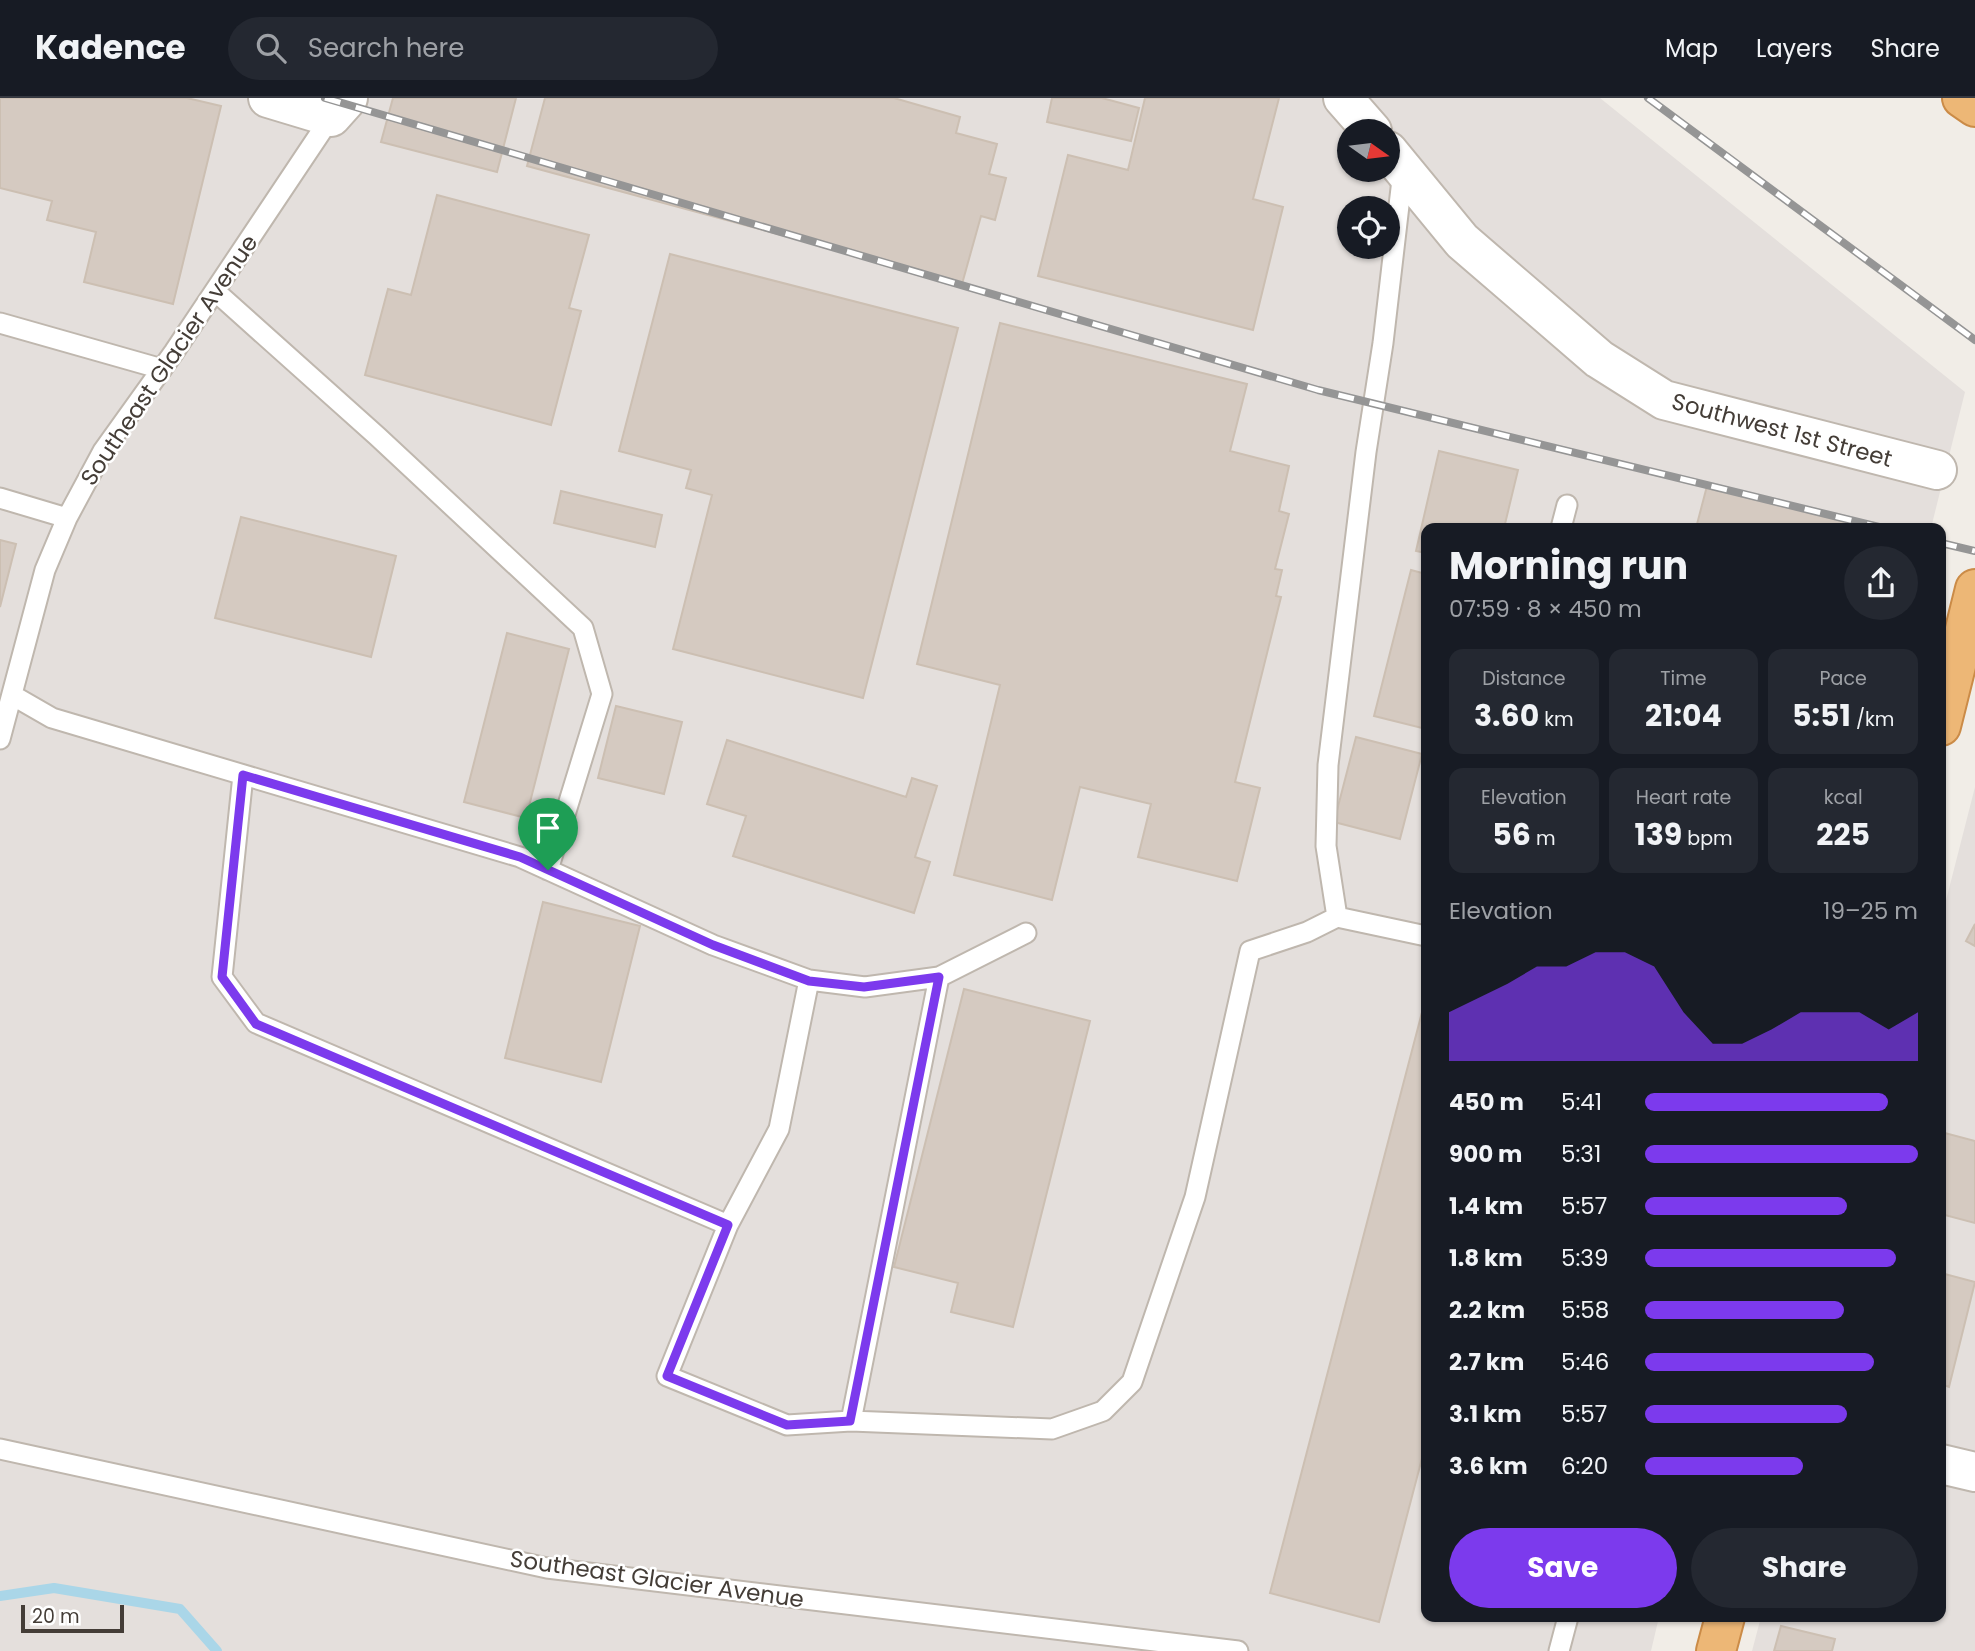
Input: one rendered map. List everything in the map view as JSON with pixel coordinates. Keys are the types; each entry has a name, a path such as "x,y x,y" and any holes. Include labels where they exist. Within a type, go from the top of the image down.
{"highway":[{"path":"1962,98 1975,107"},
{"path":"1946,706 1975,589"},
{"path":"1716,1651 1723,1622"}],"street":[{"path":"268,98 339,107"},
{"path":"1343,98 1361,119"},
{"name":"Southwest 1st Street","path":"1400,165 1462,241 1599,359 1664,400 1937,470"},
{"path":"1946,1465 1975,1472"}],"lane":[{"name":"Southeast Glacier Avenue","path":"0,738 45,570 68,518 103,451 162,369 339,107"},
{"path":"1337,916 1326,846 1328,765 1364,466 1383,344 1394,182"},
{"path":"215,291 377,436 583,628 602,694 548,870"},
{"path":"0,323 162,369"},
{"path":"0,479 4,499 68,518"},
{"path":"1562,523 1567,505"},
{"path":"12,695 52,718 520,857 713,945 809,981 864,987 939,977 1026,933"},
{"path":"243,775 222,977 256,1024 728,1225"},
{"path":"809,981 779,1129 728,1225 667,1376 787,1425 850,1421 1052,1429 1103,1411 1132,1381 1195,1196 1250,951 1307,932 1337,916 1421,935"},
{"path":"850,1421 939,977"},
{"name":"Southeast Glacier Avenue","path":"0,1449 547,1568 1238,1651"},
{"path":"1559,1651 1567,1622"}],"shaded area":[{"path":"0,98 1600,98 1965,392 1932,523 1421,523 1421,1622 1658,1622 1651,1651 0,1651"},
{"path":"1975,787 1975,1651 1752,1651 1760,1622 1946,1622 1946,900"}],"building":[{"path":"0,98 187,98 221,106 173,304 84,282 96,232 47,220 52,201 0,188"},
{"path":"393,98 516,98 497,172 381,142"},
{"path":"545,98 894,98 960,117 956,133 997,144 989,174 1006,178 995,220 981,216 962,284 527,166"},
{"path":"1052,98 1102,98 1139,108 1131,141 1047,122"},
{"path":"1145,98 1279,98 1253,199 1283,207 1253,330 1038,276 1068,155 1128,170"},
{"path":"437,195 589,235 569,308 581,311 551,425 365,375 388,289 411,295"},
{"path":"670,254 958,328 863,698 673,649 712,495 686,488 691,470 619,451"},
{"path":"1000,323 1247,384 1230,451 1289,466 1279,511 1289,514 1275,569 1282,570 1276,596 1281,597 1235,782 1260,788 1237,881 1138,857 1151,804 1080,787 1052,900 954,875 1000,685 917,664"},
{"path":"1439,451 1518,470 1505,523 1422,523"},
{"path":"1707,486 1855,523 1697,523"},
{"path":"561,491 662,515 655,547 554,523"},
{"path":"241,517 396,556 371,657 215,618"},
{"path":"1421,529 1421,552 1416,551"},
{"path":"0,540 16,544 0,607"},
{"path":"1411,570 1421,573 1421,728 1374,716"},
{"path":"507,633 569,649 526,818 464,802"},
{"path":"616,706 682,722 664,794 598,778"},
{"path":"1356,737 1421,754 1400,839 1334,822"},
{"path":"727,740 906,797 912,778 937,786 915,857 930,862 914,913 733,856 746,816 707,804"},
{"path":"543,902 640,926 601,1082 505,1058"},
{"path":"1975,924 1975,946 1966,941"},
{"path":"964,989 1090,1021 1013,1327 951,1312 958,1283 894,1267"},
{"path":"1421,1016 1421,1462 1379,1622 1270,1593"},
{"path":"1946,1133 1975,1141 1975,1223 1946,1215"},
{"path":"1946,1274 1975,1282 1949,1387 1946,1386"},
{"path":"1781,1626 1835,1639 1832,1651 1774,1651"}],"waterway":[{"path":"0,1596 54,1588 180,1609 217,1651"}],"railway":[{"path":"325,98 1318,390 1863,523"},
{"path":"1648,98 1975,340"},
{"path":"1946,544 1975,551"}],"route":[{"path":"243,775 520,857 548,870 713,945 809,981 864,987 939,977 850,1421 787,1425 667,1376 728,1225 256,1024 222,977 243,775"}]}
